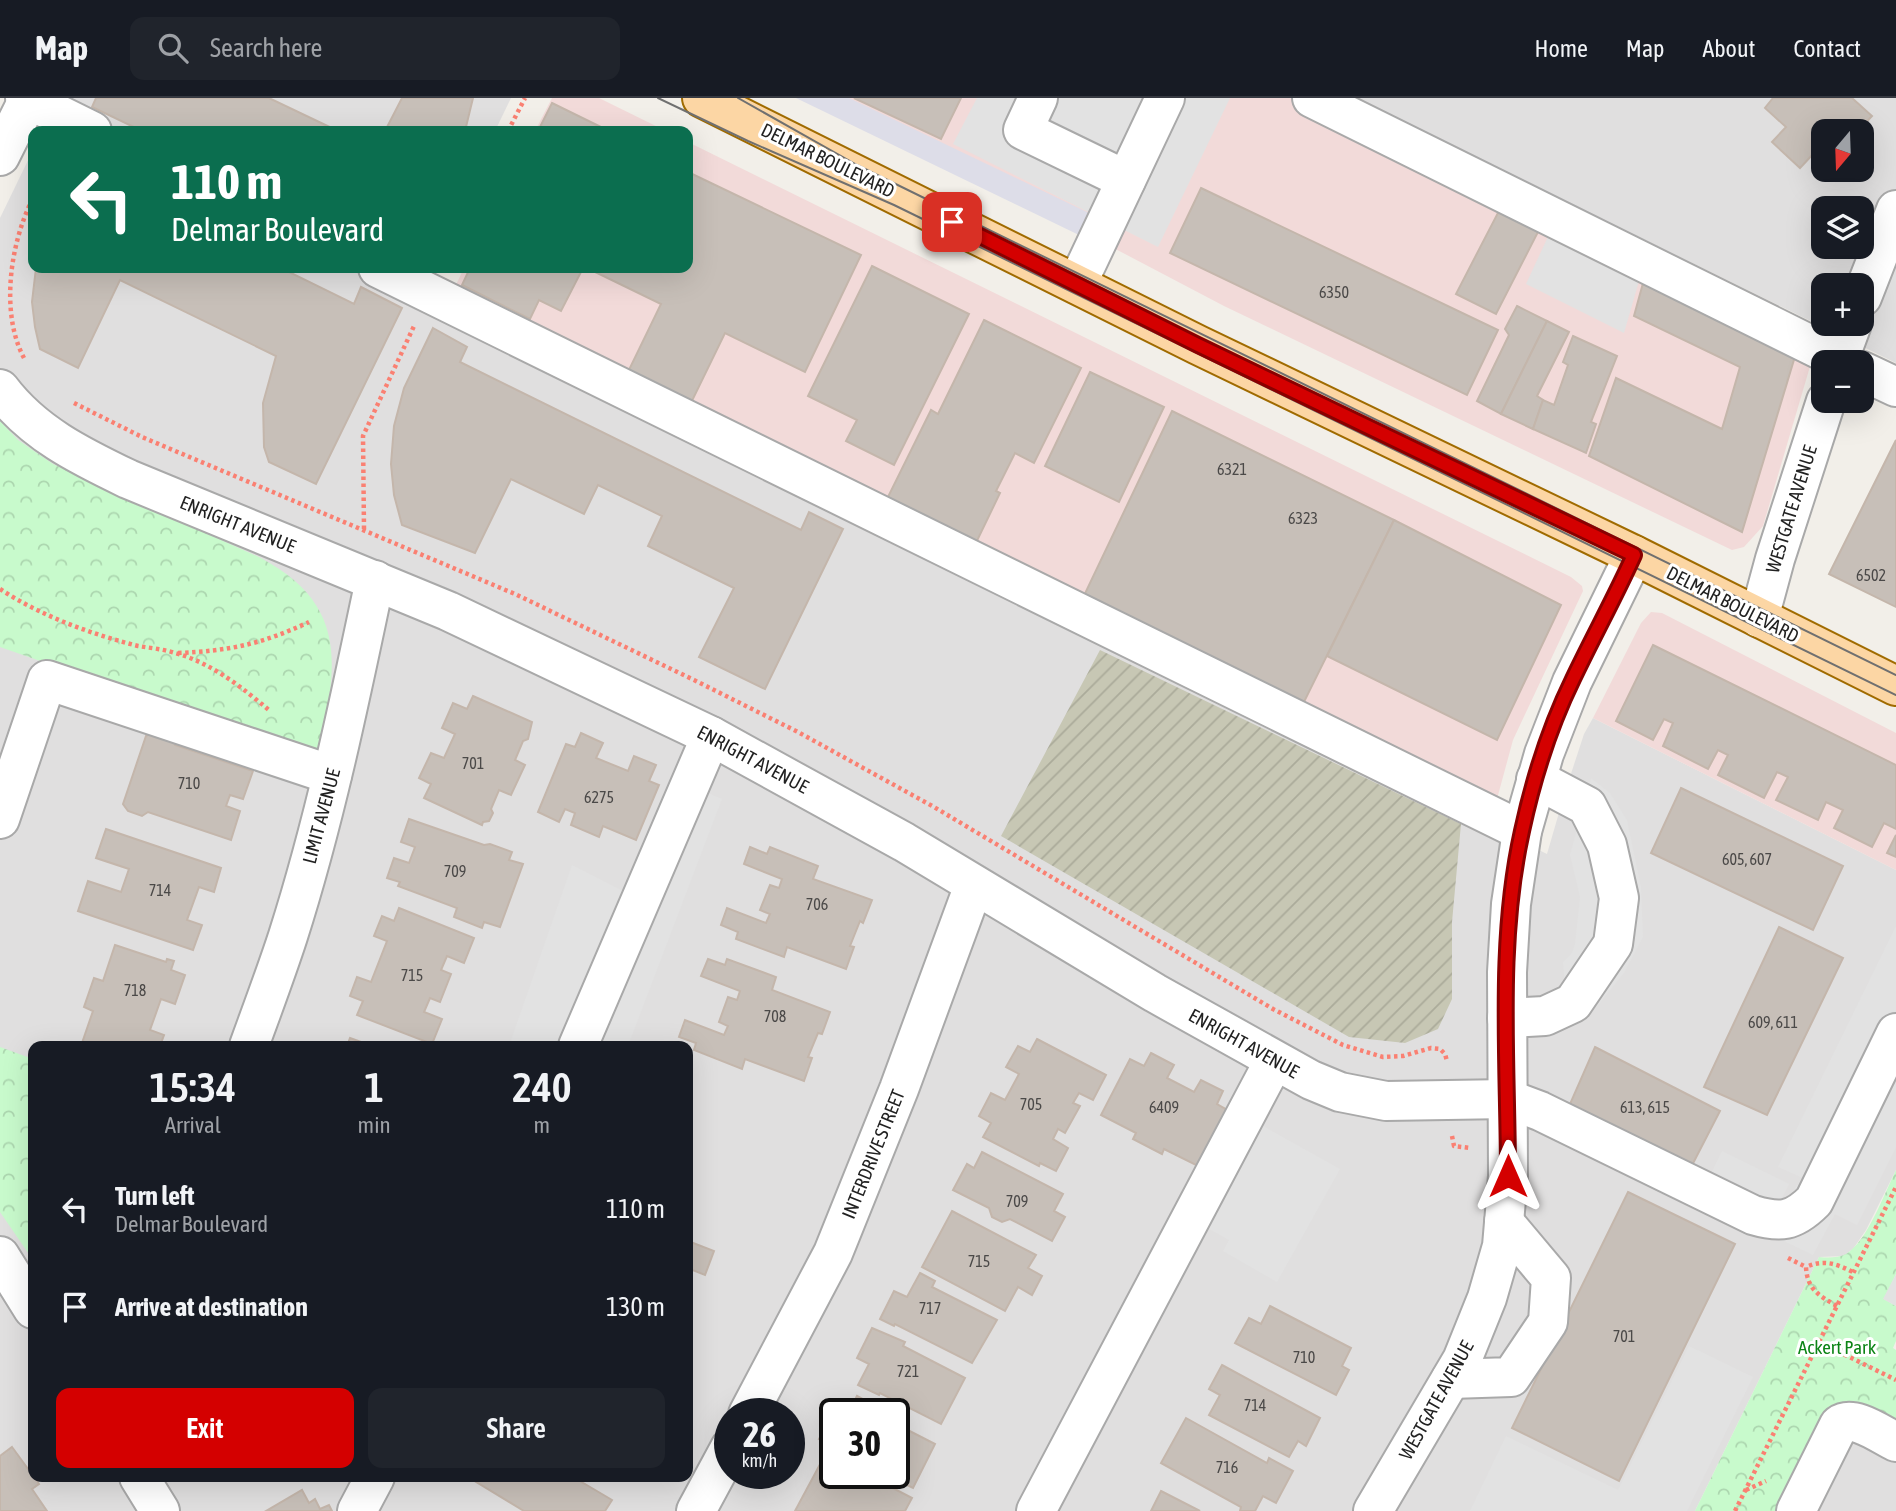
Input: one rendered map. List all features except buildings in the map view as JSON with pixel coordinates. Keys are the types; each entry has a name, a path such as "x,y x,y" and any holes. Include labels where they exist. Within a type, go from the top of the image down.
{"main road":[{"name":"DELMAR BOULEVARD","path":"702,98 1198,345 1634,555 1896,686"}],"street":[{"path":"1038,98 1023,130 1126,180"},
{"path":"1077,284 1165,98"},
{"path":"1312,98 1818,350"},
{"path":"0,156 27,99 83,126"},
{"path":"1871,273 1896,210"},
{"path":"389,273 1521,831"},
{"path":"1874,377 1896,387"},
{"name":"ENRIGHT AVENUE","path":"0,389 11,404 39,430 80,455 128,479 375,580 522,644 710,736 893,836 1274,1061 1340,1092 1386,1101 1508,1099"},
{"name":"WESTGATE AVENUE","path":"1759,618 1822,413"},
{"name":"WESTGATE AVENUE","path":"1373,1511 1462,1360 1487,1298 1502,1246 1508,1176 1507,972 1511,904 1521,831 1536,779 1572,682 1634,555"},
{"name":"LIMIT AVENUE","path":"251,1041 288,936 332,775 375,580"},
{"path":"0,819 47,680 332,775"},
{"path":"580,1041 710,736"},
{"path":"1507,1018 1545,1016 1573,1003 1613,944 1619,898 1606,845 1587,806 1536,779"},
{"name":"INTERDRIVE STREET","path":"756,1398 833,1253 899,1089 974,885"},
{"path":"1508,1099 1540,1111 1753,1215 1773,1221 1788,1220 1814,1202 1896,1033"},
{"path":"1036,1511 1274,1061"},
{"path":"1451,1379 1511,1377 1548,1322 1551,1278 1504,1222"},
{"path":"0,1256 28,1301"},
{"path":"1796,1511 1839,1425 1844,1421 1853,1421 1896,1442"},
{"path":"696,1511 714,1478"},
{"path":"142,1482 160,1511"},
{"path":"357,1511 372,1482"}],"path":[{"path":"511,126 525,98"},
{"path":"364,529 363,436 429,292"},
{"path":"0,589 35,609 90,631 136,645 176,653 222,651 243,647 309,622"},
{"path":"176,653 224,677 271,712"},
{"path":"1735,1511 1896,1187"},
{"path":"1837,1306 1815,1293 1809,1285 1806,1267 1822,1262 1832,1263 1853,1272"},
{"path":"1819,1342 1896,1381"}],"shaded area":[{"path":"59,98 511,98 497,126 45,126"},
{"path":"552,98 599,98 656,126 538,126"},
{"path":"796,98 849,98 1091,214 1081,236"},
{"path":"828,98 1290,98 1811,352 1811,363 1763,526 1744,547 1732,550 1224,306"},
{"path":"977,98 1230,98 1158,247 953,144"},
{"path":"1356,98 1896,98 1896,363 1841,336 1874,336 1874,273 1811,273 1811,321"},
{"path":"693,144 1571,577 1582,586 1583,591 1513,740 1494,810 454,289 462,273 693,273"},
{"path":"28,160 28,273 426,273 414,297 1547,854 1584,734 1593,718 1896,870 1896,1170 1866,1230 1853,1249 1843,1256 1819,1257 1695,1511 0,1511 0,218"},
{"path":"1552,228 1641,274 1624,333 1526,284"},
{"path":"1651,612 1662,613 1896,733 1896,870 1593,718 1641,623"},
{"path":"1100,650 1461,824 1452,922 1452,999 1438,1029 1405,1043 1349,1037 1001,836"},
{"path":"671,777 722,799 630,1041 511,1041 572,865 623,891"},
{"path":"1591,778 1610,793 1627,820 1641,887 1643,937 1624,973 1600,1003 1586,1019 1568,1029 1563,962 1572,953 1575,944 1580,897 1570,855"},
{"path":"1896,926 1896,1147 1857,1225 1835,1214 1813,1255 1698,1200 1722,1151 1789,1184 1779,1204 1786,1207 1797,1185 1802,1187 1805,1179 1778,1167"},
{"path":"1254,1121 1340,1169 1277,1282 1223,1251 1229,1240 1197,1222"},
{"path":"1896,1274 1896,1306 1883,1299"},
{"path":"1689,1346 1753,1377 1687,1511 1470,1511 1506,1436 1618,1490"},
{"path":"1851,1437 1896,1459 1896,1511 1814,1511"}],"green space":[{"path":"0,421 18,440 53,464 259,557 289,576 310,597 323,619 330,642 332,668 318,758 0,647"},
{"path":"0,1047 28,1057 28,1253 0,1212"},
{"name":"Ackert Park","path":"1896,1170 1896,1274 1884,1299 1896,1306 1896,1341 1893,1348 1896,1350 1896,1428 1850,1406 1780,1511 1695,1511 1819,1257 1840,1256 1854,1248 1868,1228"}],"tram line":[{"path":"658,98 894,205 1896,695"},
{"path":"738,98 857,165 1896,675"}],"route":[{"path":"952,222 1198,345 1634,555 1572,682 1544,754 1521,831 1511,904 1507,972 1508,1176"}]}
